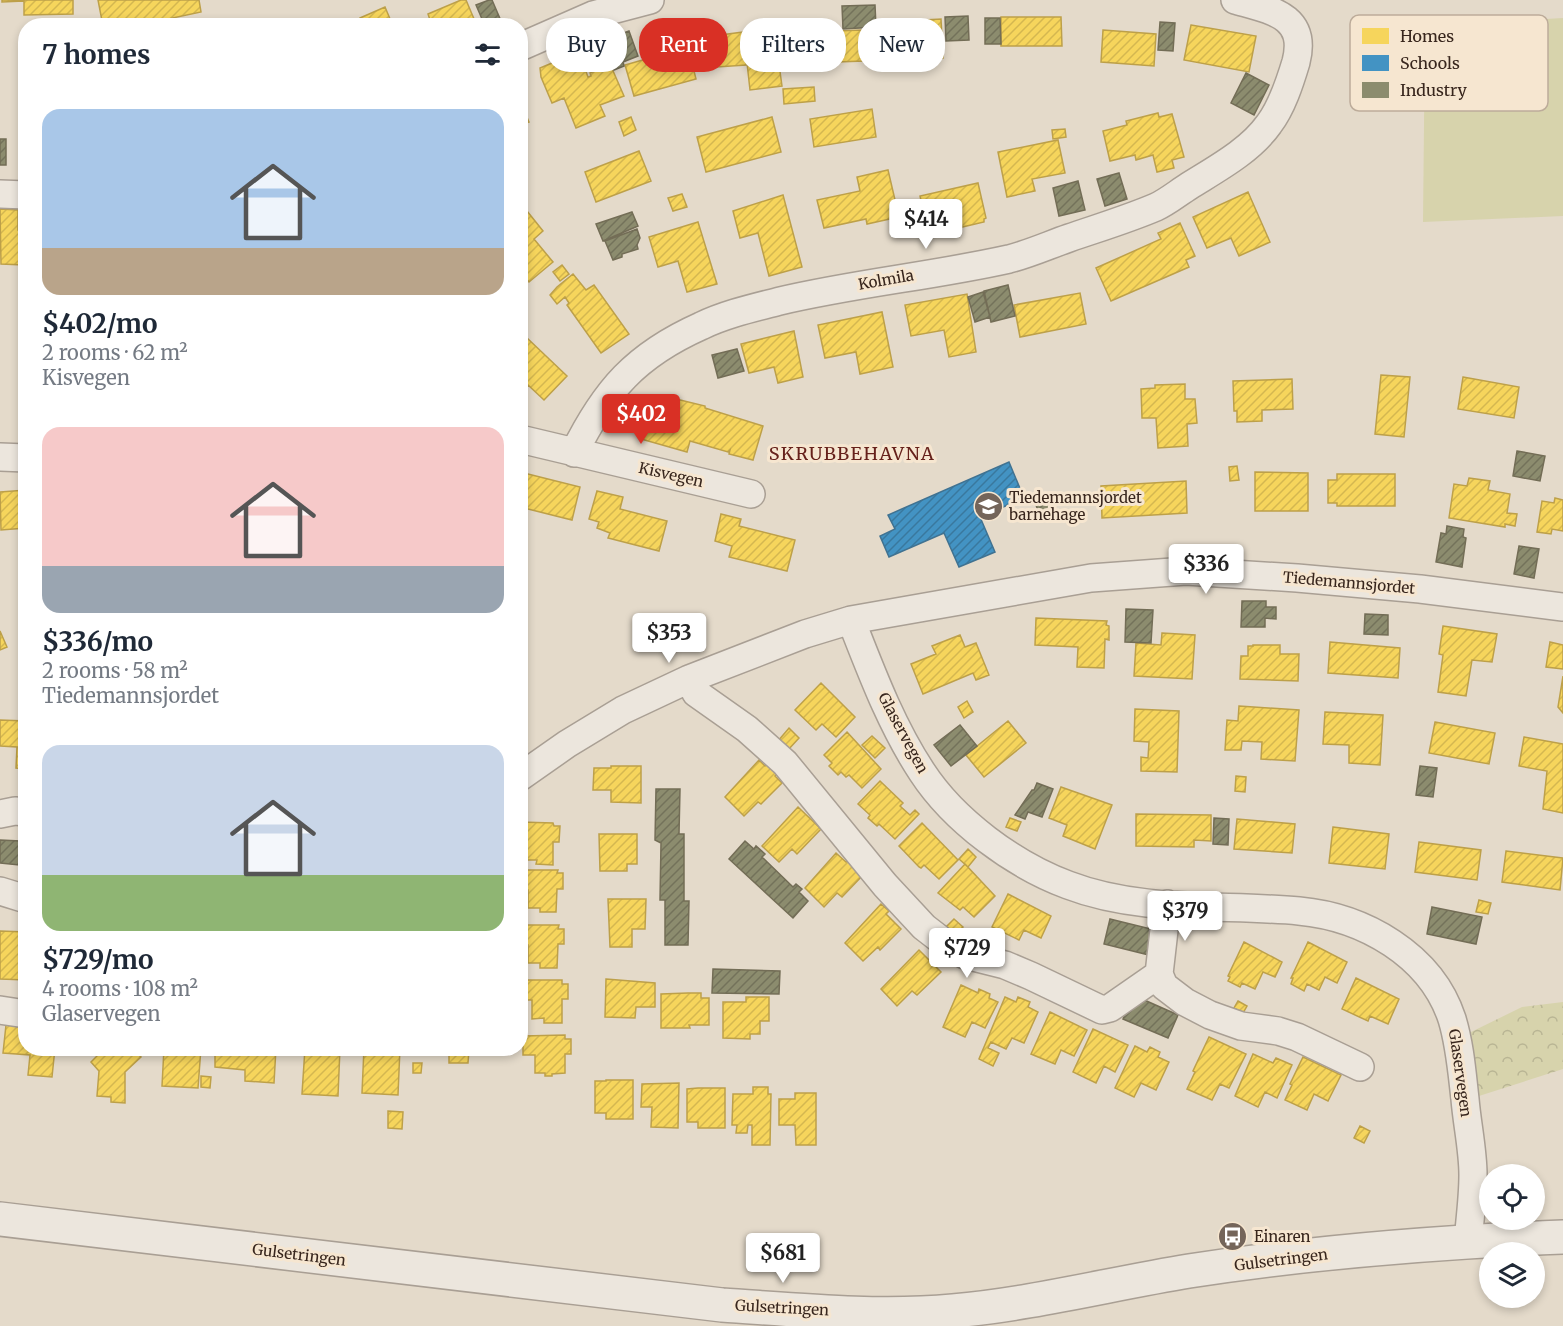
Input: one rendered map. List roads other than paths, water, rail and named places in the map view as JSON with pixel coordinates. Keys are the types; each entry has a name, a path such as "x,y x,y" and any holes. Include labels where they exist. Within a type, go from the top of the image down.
{"street":[{"path":"528,43 593,15 650,0"},
{"name":"Kolmila","path":"574,453 588,424 606,396 631,369 664,343 703,325 754,308 828,290 1011,259 1158,206 1252,143 1270,124 1293,70 1298,45 1297,32 1291,23 1280,15 1235,0"},
{"path":"0,194 18,195"},
{"name":"Kisvegen","path":"528,442 751,494"},
{"path":"0,457 18,458"},
{"name":"Tiedemannsjordet","path":"851,620 1091,578 1186,571 1420,589 1563,607"},
{"path":"528,771 567,744 623,710 689,679 755,652 851,620"},
{"name":"Glaservegen","path":"851,620 891,714 917,764 943,799 970,827 1031,868 1067,885 1132,902 1299,911 1329,915 1357,924 1382,937 1409,956 1430,978 1442,996 1458,1043 1473,1174 1468,1241"},
{"path":"689,679 696,693 747,729 785,763 885,885 924,927 946,944 965,955 1023,972 1102,1010 1110,1008 1159,974"},
{"path":"0,814 18,811"},
{"path":"0,891 18,897"},
{"path":"1167,904 1159,974 1164,986 1185,1002 1210,1015 1241,1026 1278,1031 1297,1037 1360,1067"},
{"path":"0,1011 18,1013"},
{"name":"Gulsetringen","path":"0,1219 722,1305 807,1318 952,1311 1294,1257 1468,1241 1563,1237"}],"place":[{"name":"Tiedemannsjordet barnehage","path":"988,507"},
{"name":"Einaren","path":"1233,1237"}],"district":[{"name":"SKRUBBEHAVNA","path":"852,454"}]}
